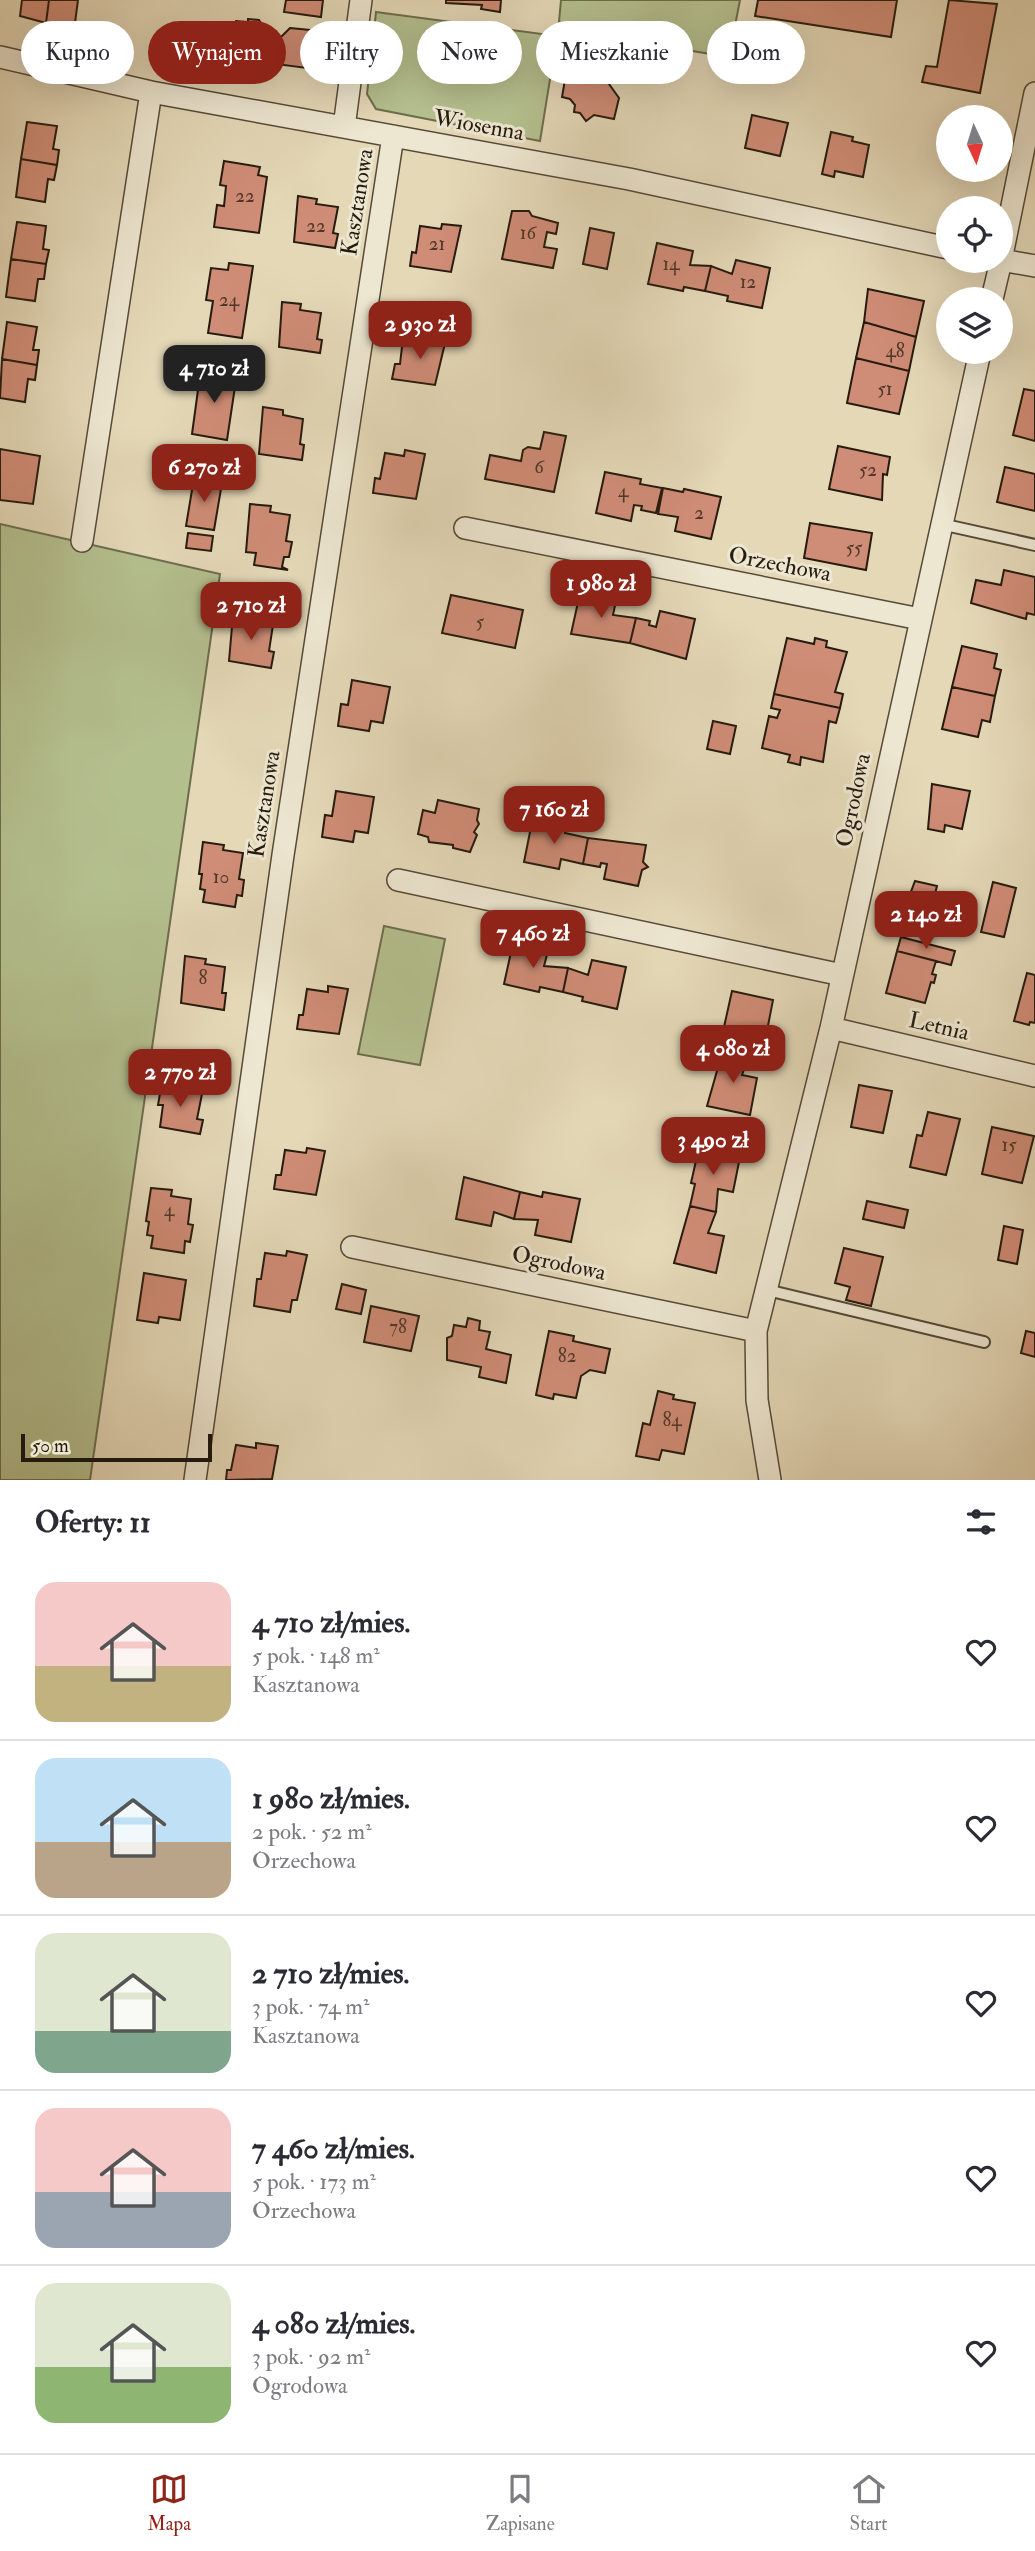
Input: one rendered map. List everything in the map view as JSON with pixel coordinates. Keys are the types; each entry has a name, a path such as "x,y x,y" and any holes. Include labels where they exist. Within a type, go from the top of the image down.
{"street":[{"path":"344,127 361,0"},
{"name":"Wiosenna","path":"0,57 151,92 629,179 936,245"},
{"path":"82,541 151,92"},
{"path":"1013,201 1035,93"},
{"name":"Kasztanowa","path":"195,1480 282,855 393,136"},
{"path":"1013,262 1035,266"},
{"name":"Ogrodowa","path":"769,1480 757,1400 756,1331 831,1028 977,364"},
{"name":"Orzechowa","path":"465,528 920,619"},
{"path":"398,880 842,975"},
{"name":"Letnia","path":"831,1028 1035,1076"},
{"name":"Ogrodowa","path":"352,1247 756,1331"}],"lane":[{"path":"941,524 1035,545"},
{"path":"767,1290 984,1342"}],"green space":[{"path":"561,0 740,0 736,21 707,21 707,53 693,51 693,21 559,21"},
{"path":"376,12 444,21 417,21 417,84 522,84 522,31 536,33 536,84 549,84 540,141 376,109 367,94 368,84 403,84 403,21 375,21"},
{"path":"0,524 220,574 90,1480 0,1480"},
{"path":"384,926 445,939 420,1065 358,1054"}],"building":[{"path":"22,0 49,0 46,21 20,16"},
{"path":"49,0 78,0 75,21 46,21"},
{"path":"286,0 323,0 321,17 284,12"},
{"path":"446,0 501,0 500,12 481,9 482,5 446,3"},
{"path":"758,0 897,0 891,37 805,24 805,21 755,16"},
{"path":"949,0 997,4 980,93 922,82 926,66 937,67"},
{"path":"290,28 300,29 300,67 286,65 286,32"},
{"path":"564,84 609,84 619,98 614,119 594,115 586,121 580,113 574,112 575,105 570,99 562,97"},
{"path":"752,115 788,123 780,156 745,148"},
{"path":"27,122 57,126 53,149 59,150 57,165 21,159"},
{"path":"831,132 853,137 852,141 869,145 863,177 835,171 834,177 822,174"},
{"path":"21,159 57,165 54,180 48,179 45,202 16,197"},
{"path":"224,161 260,167 258,175 267,177 259,233 214,227 217,205 224,206 226,186 220,185"},
{"path":"298,196 317,199 316,204 338,207 333,233 338,234 335,248 294,242"},
{"path":"512,211 529,211 532,216 558,223 556,234 547,232 544,247 557,249 553,268 502,259"},
{"path":"17,222 46,226 43,249 49,250 46,264 11,259"},
{"path":"442,224 461,226 451,272 410,266 412,252 416,253 420,226 441,229"},
{"path":"590,228 614,233 607,269 583,264"},
{"path":"657,243 693,251 690,265 711,266 705,291 684,287 683,291 648,284"},
{"path":"11,259 46,264 44,279 38,279 35,301 6,297"},
{"path":"736,260 770,268 762,308 727,301 728,296 705,291 711,266 732,274"},
{"path":"229,263 253,266 242,338 208,333 213,301 206,300 211,268 228,270"},
{"path":"868,289 924,301 916,337 864,322"},
{"path":"282,302 301,304 300,310 321,313 317,339 322,340 320,353 279,347"},
{"path":"7,322 37,327 33,350 39,350 37,365 2,359"},
{"path":"864,322 916,337 909,371 856,358"},
{"path":"425,336 446,339 435,385 392,379 395,364 400,364 403,338 424,341"},
{"path":"856,358 909,371 899,414 847,403"},
{"path":"2,359 37,365 35,380 28,379 25,402 0,398"},
{"path":"201,368 226,372 225,378 236,380 227,440 192,434"},
{"path":"1024,389 1035,391 1035,441 1013,435"},
{"path":"263,407 283,410 283,415 303,419 300,444 304,445 302,460 259,454"},
{"path":"544,432 566,436 554,492 485,479 490,455 521,461 523,450 528,447 540,449"},
{"path":"838,446 890,457 887,475 883,474 882,500 829,489"},
{"path":"0,449 40,456 33,504 0,500"},
{"path":"405,450 425,454 416,499 373,493 375,478 380,479 385,453 404,456"},
{"path":"1005,467 1035,474 1035,511 997,502"},
{"path":"605,472 641,479 640,484 662,488 656,513 641,510 642,506 634,505 631,521 596,513"},
{"path":"194,478 222,483 214,530 186,526"},
{"path":"663,488 683,492 684,489 721,497 711,539 675,531 678,517 658,514"},
{"path":"250,504 271,506 270,512 290,515 286,541 292,542 289,557 284,557 282,567 288,570 254,565 256,553 246,552"},
{"path":"810,523 872,533 866,570 804,558"},
{"path":"188,533 213,536 211,551 186,548"},
{"path":"1004,570 1035,577 1035,615 1027,613 1026,619 971,603 976,580 1001,585"},
{"path":"580,593 616,601 613,615 636,618 630,643 571,634"},
{"path":"451,595 523,610 515,648 442,633"},
{"path":"660,611 695,619 686,659 630,643 636,618 650,621 649,625 656,627"},
{"path":"233,615 253,617 252,623 273,625 269,651 274,652 271,668 229,661"},
{"path":"787,638 814,644 815,638 827,641 826,647 847,652 835,692 843,694 840,708 774,694"},
{"path":"962,646 997,654 994,668 1001,670 995,696 952,687"},
{"path":"352,680 390,687 383,723 371,721 369,731 338,726 341,704 348,705"},
{"path":"952,687 995,696 990,722 982,720 978,737 942,729"},
{"path":"774,694 840,708 836,723 829,721 823,762 801,757 800,765 788,762 790,755 762,748 769,716 777,718 780,710 771,708"},
{"path":"713,721 736,726 730,754 707,749"},
{"path":"932,784 970,791 962,829 945,825 944,832 928,829"},
{"path":"336,791 374,797 368,833 355,831 353,842 322,837 325,815 332,816"},
{"path":"438,800 479,809 479,824 474,832 477,835 470,852 453,848 453,845 429,842 428,837 418,834 423,810 435,813"},
{"path":"532,822 566,829 565,833 588,838 583,864 561,859 559,869 524,862"},
{"path":"588,838 646,845 643,862 648,867 642,870 638,886 604,879 607,864 601,863 600,867 583,864"},
{"path":"203,842 224,845 223,850 243,853 239,879 244,880 242,896 237,895 235,907 203,902 205,890 200,889 202,874 199,874"},
{"path":"915,881 937,886 934,898 944,901 939,922 903,913"},
{"path":"993,882 1016,888 1004,937 981,932"},
{"path":"901,937 955,951 951,965 897,951"},
{"path":"513,943 548,951 544,966 568,968 563,992 540,987 539,992 504,984"},
{"path":"897,951 936,961 932,974 936,975 934,983 931,982 925,1003 886,993"},
{"path":"185,956 206,959 205,964 225,967 222,993 226,993 224,1010 181,1003"},
{"path":"592,960 626,967 617,1009 582,1001 583,997 563,992 568,968 588,975"},
{"path":"1027,973 1035,975 1035,1023 1030,1022 1029,1025 1014,1021"},
{"path":"328,986 348,989 339,1034 297,1029 299,1015 303,1015 307,989 328,992"},
{"path":"732,991 773,1000 766,1036 751,1033 749,1055 723,1050 728,1028 724,1027"},
{"path":"723,1050 749,1055 742,1075 757,1078 750,1115 707,1106"},
{"path":"162,1082 181,1085 180,1090 202,1094 197,1119 203,1120 200,1134 160,1127 163,1105 158,1105"},
{"path":"859,1085 892,1091 883,1133 851,1127"},
{"path":"928,1112 960,1119 946,1175 910,1167 917,1135 922,1136"},
{"path":"992,1127 1034,1136 1022,1183 982,1174"},
{"path":"699,1147 740,1157 733,1192 718,1189 716,1212 690,1206 695,1184 691,1183"},
{"path":"307,1148 325,1151 316,1195 274,1189 276,1175 281,1175 285,1150 306,1153"},
{"path":"464,1177 520,1192 514,1219 494,1212 491,1226 456,1219"},
{"path":"151,1188 172,1190 171,1196 191,1199 188,1224 193,1225 190,1242 185,1241 184,1253 151,1248 153,1236 147,1235 149,1222 146,1221"},
{"path":"520,1192 542,1197 543,1192 580,1199 571,1242 535,1235 538,1220 514,1219"},
{"path":"867,1201 908,1210 904,1228 863,1219"},
{"path":"690,1206 716,1212 708,1233 724,1236 716,1273 674,1263"},
{"path":"1004,1226 1023,1230 1017,1264 998,1260"},
{"path":"844,1248 883,1257 871,1306 846,1300 850,1287 835,1283"},
{"path":"287,1251 307,1255 297,1300 292,1300 290,1312 254,1306 257,1279 261,1279 265,1253 286,1256"},
{"path":"144,1273 186,1280 180,1320 159,1317 158,1323 137,1320"},
{"path":"342,1284 366,1290 361,1314 336,1309"},
{"path":"371,1306 419,1316 411,1351 364,1342"},
{"path":"468,1318 480,1321 479,1330 490,1332 486,1349 511,1355 506,1383 479,1377 481,1367 447,1360 447,1338 452,1336 454,1325 466,1327"},
{"path":"549,1331 574,1336 573,1341 610,1349 605,1373 590,1370 581,1376 576,1398 554,1394 553,1399 536,1395"},
{"path":"1026,1331 1035,1333 1035,1357 1021,1353"},
{"path":"658,1391 674,1395 673,1399 695,1403 684,1454 662,1450 659,1460 636,1456 643,1423 650,1425"},
{"path":"256,1443 278,1446 272,1479 226,1480 236,1445 256,1448"}]}
